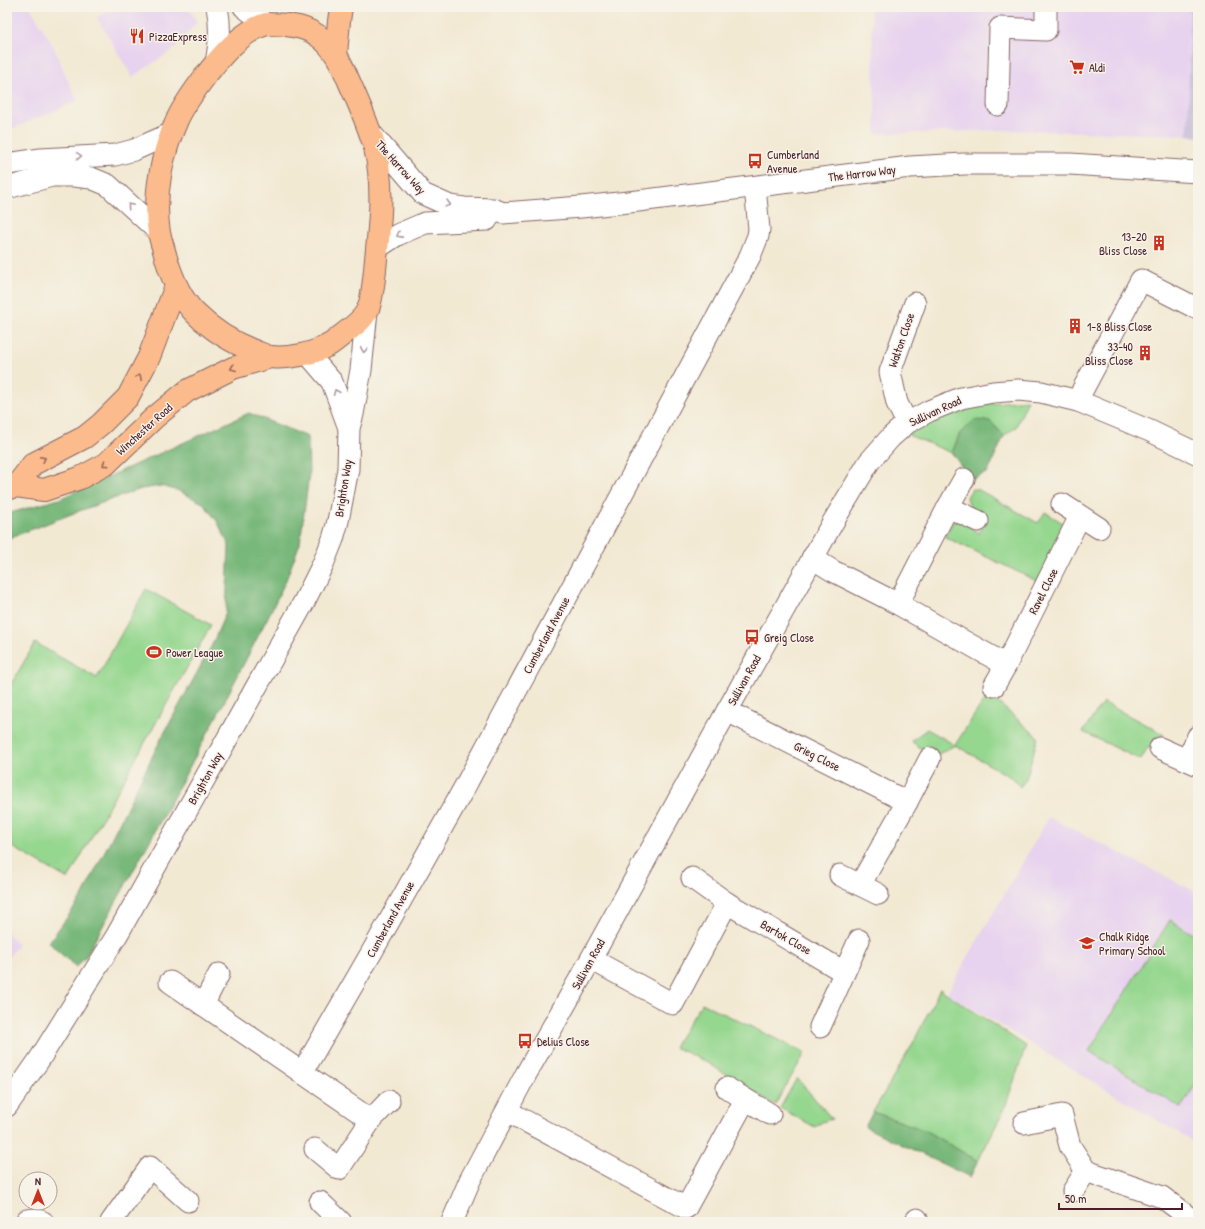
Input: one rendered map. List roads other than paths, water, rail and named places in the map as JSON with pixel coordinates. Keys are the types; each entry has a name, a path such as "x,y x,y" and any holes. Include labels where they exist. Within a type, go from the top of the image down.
{"main road":[{"path":"336,54 341,7"},
{"path":"271,15 284,25 303,28 317,35 327,43 336,54 363,112 370,132 378,164 380,215 373,283 367,311 350,329 329,346 308,354 270,357 238,345 209,327 189,307 176,286 169,266 159,232 158,201 161,171 178,118 184,107 216,62 240,38 271,15"},
{"name":"Winchester Road","path":"11,488 33,464 85,437 101,424 128,397 150,357 176,286"},
{"name":"Winchester Road","path":"11,488 44,490 80,478 106,464 154,418 187,391 233,368 270,357"}],"street":[{"path":"216,62 220,41 220,25 217,7"},
{"path":"244,7 271,15"},
{"path":"998,105 1000,28 1046,30 1046,7"},
{"name":"The Harrow Way","path":"370,132 423,194 450,206 492,209 503,213 611,204 910,167 964,164 1070,164 1198,172"},
{"path":"7,164 40,159 115,155 134,150 172,133"},
{"path":"7,188 52,176 91,178 108,185 159,232"},
{"name":"Cumberland Avenue","path":"302,1073 463,790 747,262 758,236 759,229 755,187"},
{"name":"The Harrow Way","path":"377,248 397,235 425,223 492,220 503,213"},
{"path":"1078,401 1141,280 1198,309"},
{"name":"Walton Close","path":"907,423 897,403 890,372 915,302"},
{"name":"Brighton Way","path":"7,1106 39,1060 117,935 304,602 323,564 333,539 338,521 348,469 349,428 361,370 367,311"},
{"name":"Brighton Way","path":"308,354 332,382 349,428"},
{"name":"Sullivan Road","path":"452,1222 470,1180 507,1111 812,558 869,462 891,437 907,423 929,411 961,398 993,392 1018,390 1041,392 1078,401 1150,431 1198,454"},
{"path":"898,604 964,479"},
{"path":"1062,504 1099,528"},
{"path":"948,507 978,521"},
{"name":"Ravel Close","path":"994,686 1006,665 1080,516"},
{"path":"812,558 833,571 898,604 1006,665"},
{"name":"Grieg Close","path":"727,711 907,802"},
{"path":"1160,748 1192,762 1198,736"},
{"path":"840,875 869,889 907,802 930,758"},
{"name":"Bartok Close","path":"692,878 727,903 844,972"},
{"path":"591,959 681,1007 727,903"},
{"path":"820,1027 858,940"},
{"path":"203,1005 219,974"},
{"path":"170,982 371,1120"},
{"path":"727,1088 770,1114"},
{"path":"507,1111 686,1208 745,1100"},
{"path":"315,1149 339,1169 371,1120 388,1101"},
{"path":"1024,1123 1062,1114 1070,1146 1086,1171 1162,1197 1195,1222"},
{"path":"111,1222 150,1167 188,1200"},
{"path":"1073,1191 1086,1171"},
{"path":"320,1202 337,1221"},
{"path":"26,1222 27,1220 32,1219 43,1222"}],"place":[{"name":"PizzaExpress","path":"137,36"},
{"name":"Aldi","path":"1077,67"},
{"name":"Cumberland Avenue","path":"755,161"},
{"name":"13-20 Bliss Close","path":"1159,243"},
{"name":"1-8 Bliss Close","path":"1075,326"},
{"name":"33-40 Bliss Close","path":"1145,353"},
{"name":"Greig Close","path":"752,637"},
{"name":"Power League","path":"154,652"},
{"name":"Chalk Ridge Primary School","path":"1087,943"},
{"name":"Delius Close","path":"525,1041"}]}
